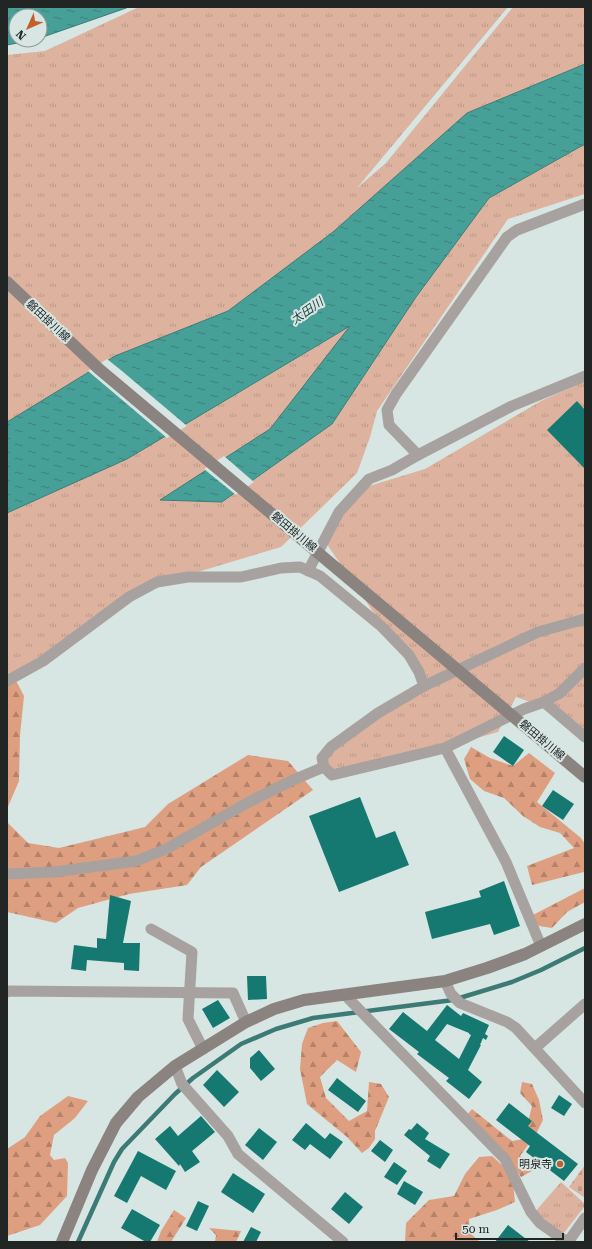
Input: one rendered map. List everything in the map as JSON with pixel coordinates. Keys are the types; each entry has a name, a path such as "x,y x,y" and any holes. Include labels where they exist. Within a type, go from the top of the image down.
{"main road":[{"name":"磐田掛川線","path":"7,282 99,369 585,776"},
{"path":"62,1242 92,1170 116,1123 138,1097 175,1066 246,1022 274,1009 304,1000 445,981 525,954 585,924"}],"street":[{"path":"418,455 389,426 387,410 396,394 507,236 517,230 585,204"},
{"path":"308,571 339,512 369,479 392,470 512,406 585,376"},
{"path":"7,681 43,660 130,597 157,582 188,577 241,576 281,568 300,567 320,576 386,631 409,655 419,672 424,686"},
{"path":"585,619 538,632 424,686 378,713 331,747 322,758 324,767 332,775 446,748 524,709 544,702 560,693 585,668"},
{"path":"544,702 585,737"},
{"path":"446,748 506,862 541,946"},
{"path":"7,874 54,872 136,861 166,849 248,803 293,780 324,767"},
{"path":"151,930 192,952 188,1018 203,1049"},
{"path":"445,981 451,994 460,1004 507,1022 516,1028 585,1103"},
{"path":"7,992 233,993 246,1022"},
{"path":"345,995 505,1159 531,1212 540,1223 568,1242 585,1218"},
{"path":"535,1048 585,1004"},
{"path":"175,1066 182,1084 228,1136 238,1154 343,1242"}],"green space":[{"path":"139,7 508,7 357,188 386,163 513,7 585,7 585,64 467,113 333,232 228,311 115,356 7,422 7,55 45,51"},
{"path":"585,144 585,194 508,219 377,411 370,437 357,473 281,547 151,586 7,679 7,513 127,459 352,325 270,429 160,500 223,502 332,424 416,297 489,198"},
{"path":"585,381 585,737 555,711 516,697 498,732 410,757 332,775 322,758 424,686 324,540 359,489 425,469 541,401"},
{"path":"14,677 24,696 20,735 19,781 7,809 7,681"},
{"path":"471,747 490,758 513,766 529,753 555,773 537,802 581,838 585,844 585,875 584,872 532,885 527,866 574,848 560,833 540,827 523,816 504,798 484,791 470,779 464,759"},
{"path":"248,755 288,761 313,790 201,867 187,885 129,894 78,908 56,923 7,912 7,822 28,843 59,848 145,827 168,804"},
{"path":"585,888 585,902 567,912 552,928 539,926 529,917"},
{"path":"337,1021 361,1052 356,1072 337,1060 320,1077 326,1098 349,1121 367,1111 369,1082 381,1084 389,1097 375,1131 375,1139 369,1148 362,1153 347,1137 307,1104 300,1069 302,1044 308,1028 323,1023"},
{"path":"522,1082 532,1084 539,1100 543,1120 536,1134 520,1156 532,1171 521,1177 508,1159 467,1115 472,1109 512,1141 524,1139 532,1106 520,1093"},
{"path":"68,1096 88,1101 75,1118 54,1135 50,1155 54,1160 65,1158 68,1163 67,1196 40,1225 7,1236 7,1149 25,1137 40,1116"},
{"path":"492,1156 512,1174 515,1202 497,1210 469,1219 470,1233 480,1242 405,1242 406,1223 429,1200 454,1196 465,1174 479,1157"},
{"path":"585,1165 585,1198 569,1187"},
{"path":"561,1182 585,1204 563,1234 534,1213"},
{"path":"174,1210 186,1218 171,1242 157,1242 161,1231"},
{"path":"209,1228 241,1231 236,1242 215,1242 216,1235"}],"water":[{"path":"7,7 129,7 48,35 48,8 8,8 7,45"},
{"name":"太田川","path":"585,64 585,144 489,198 416,297 332,424 222,502 160,500 270,429 350,326 127,459 7,513 7,422 115,356 228,311 333,232 467,113"}],"pier":[{"path":"107,359 187,426 167,438 88,371"},
{"path":"224,456 254,482 236,495 204,469"}],"building":[{"path":"577,401 585,410 585,469 547,430"},
{"path":"504,736 524,750 513,766 493,752"},
{"path":"553,790 574,804 563,820 542,806"},
{"path":"360,797 376,838 395,831 409,865 339,892 309,816"},
{"path":"504,881 520,926 494,935 490,924 432,939 425,912 481,897 479,891"},
{"path":"110,895 131,901 123,943 140,943 139,971 124,970 124,963 87,960 86,971 71,969 74,945 97,948 97,938 106,939"},
{"path":"247,976 266,976 267,999 248,1000"},
{"path":"218,1000 230,1018 213,1028 202,1009"},
{"path":"447,1005 461,1016 463,1013 489,1025 485,1034 488,1036 486,1040 483,1038 468,1070 482,1082 469,1099 446,1081 449,1078 417,1054 419,1052 389,1029 403,1012 427,1031","holes":["447,1024 471,1035 459,1059 435,1040"]},
{"path":"259,1050 275,1069 261,1081 250,1068 250,1058"},
{"path":"217,1070 239,1092 224,1107 203,1085"},
{"path":"337,1078 366,1101 358,1112 328,1090"},
{"path":"559,1095 572,1104 564,1116 551,1108"},
{"path":"509,1103 532,1121 528,1126 578,1164 564,1181 526,1152 530,1146 496,1120"},
{"path":"201,1116 215,1132 192,1151 200,1162 185,1172 180,1164 179,1166 155,1139 170,1126 178,1136"},
{"path":"306,1123 325,1139 330,1133 343,1142 330,1159 310,1144 305,1150 292,1140"},
{"path":"417,1123 429,1133 425,1139 450,1154 440,1169 427,1161 430,1156 404,1135"},
{"path":"259,1128 277,1142 263,1160 245,1145"},
{"path":"380,1140 393,1150 385,1162 371,1151"},
{"path":"138,1151 176,1171 166,1190 141,1176 127,1203 114,1196"},
{"path":"394,1162 407,1171 397,1185 384,1177"},
{"path":"233,1173 265,1194 253,1213 221,1192"},
{"path":"404,1181 423,1192 415,1205 397,1194"},
{"path":"345,1192 363,1207 349,1224 331,1209"},
{"path":"198,1201 209,1206 197,1231 186,1226"},
{"path":"132,1209 160,1225 150,1242 146,1242 121,1228"},
{"path":"508,1225 530,1242 495,1242"},
{"path":"251,1227 261,1232 256,1242 243,1242"}],"waterway":[{"path":"78,1242 114,1162 122,1149 175,1094 193,1078 241,1044 276,1029 313,1018 453,1000 512,982 541,970 585,948"}],"place":[{"name":"明泉寺","path":"560,1164"}]}
